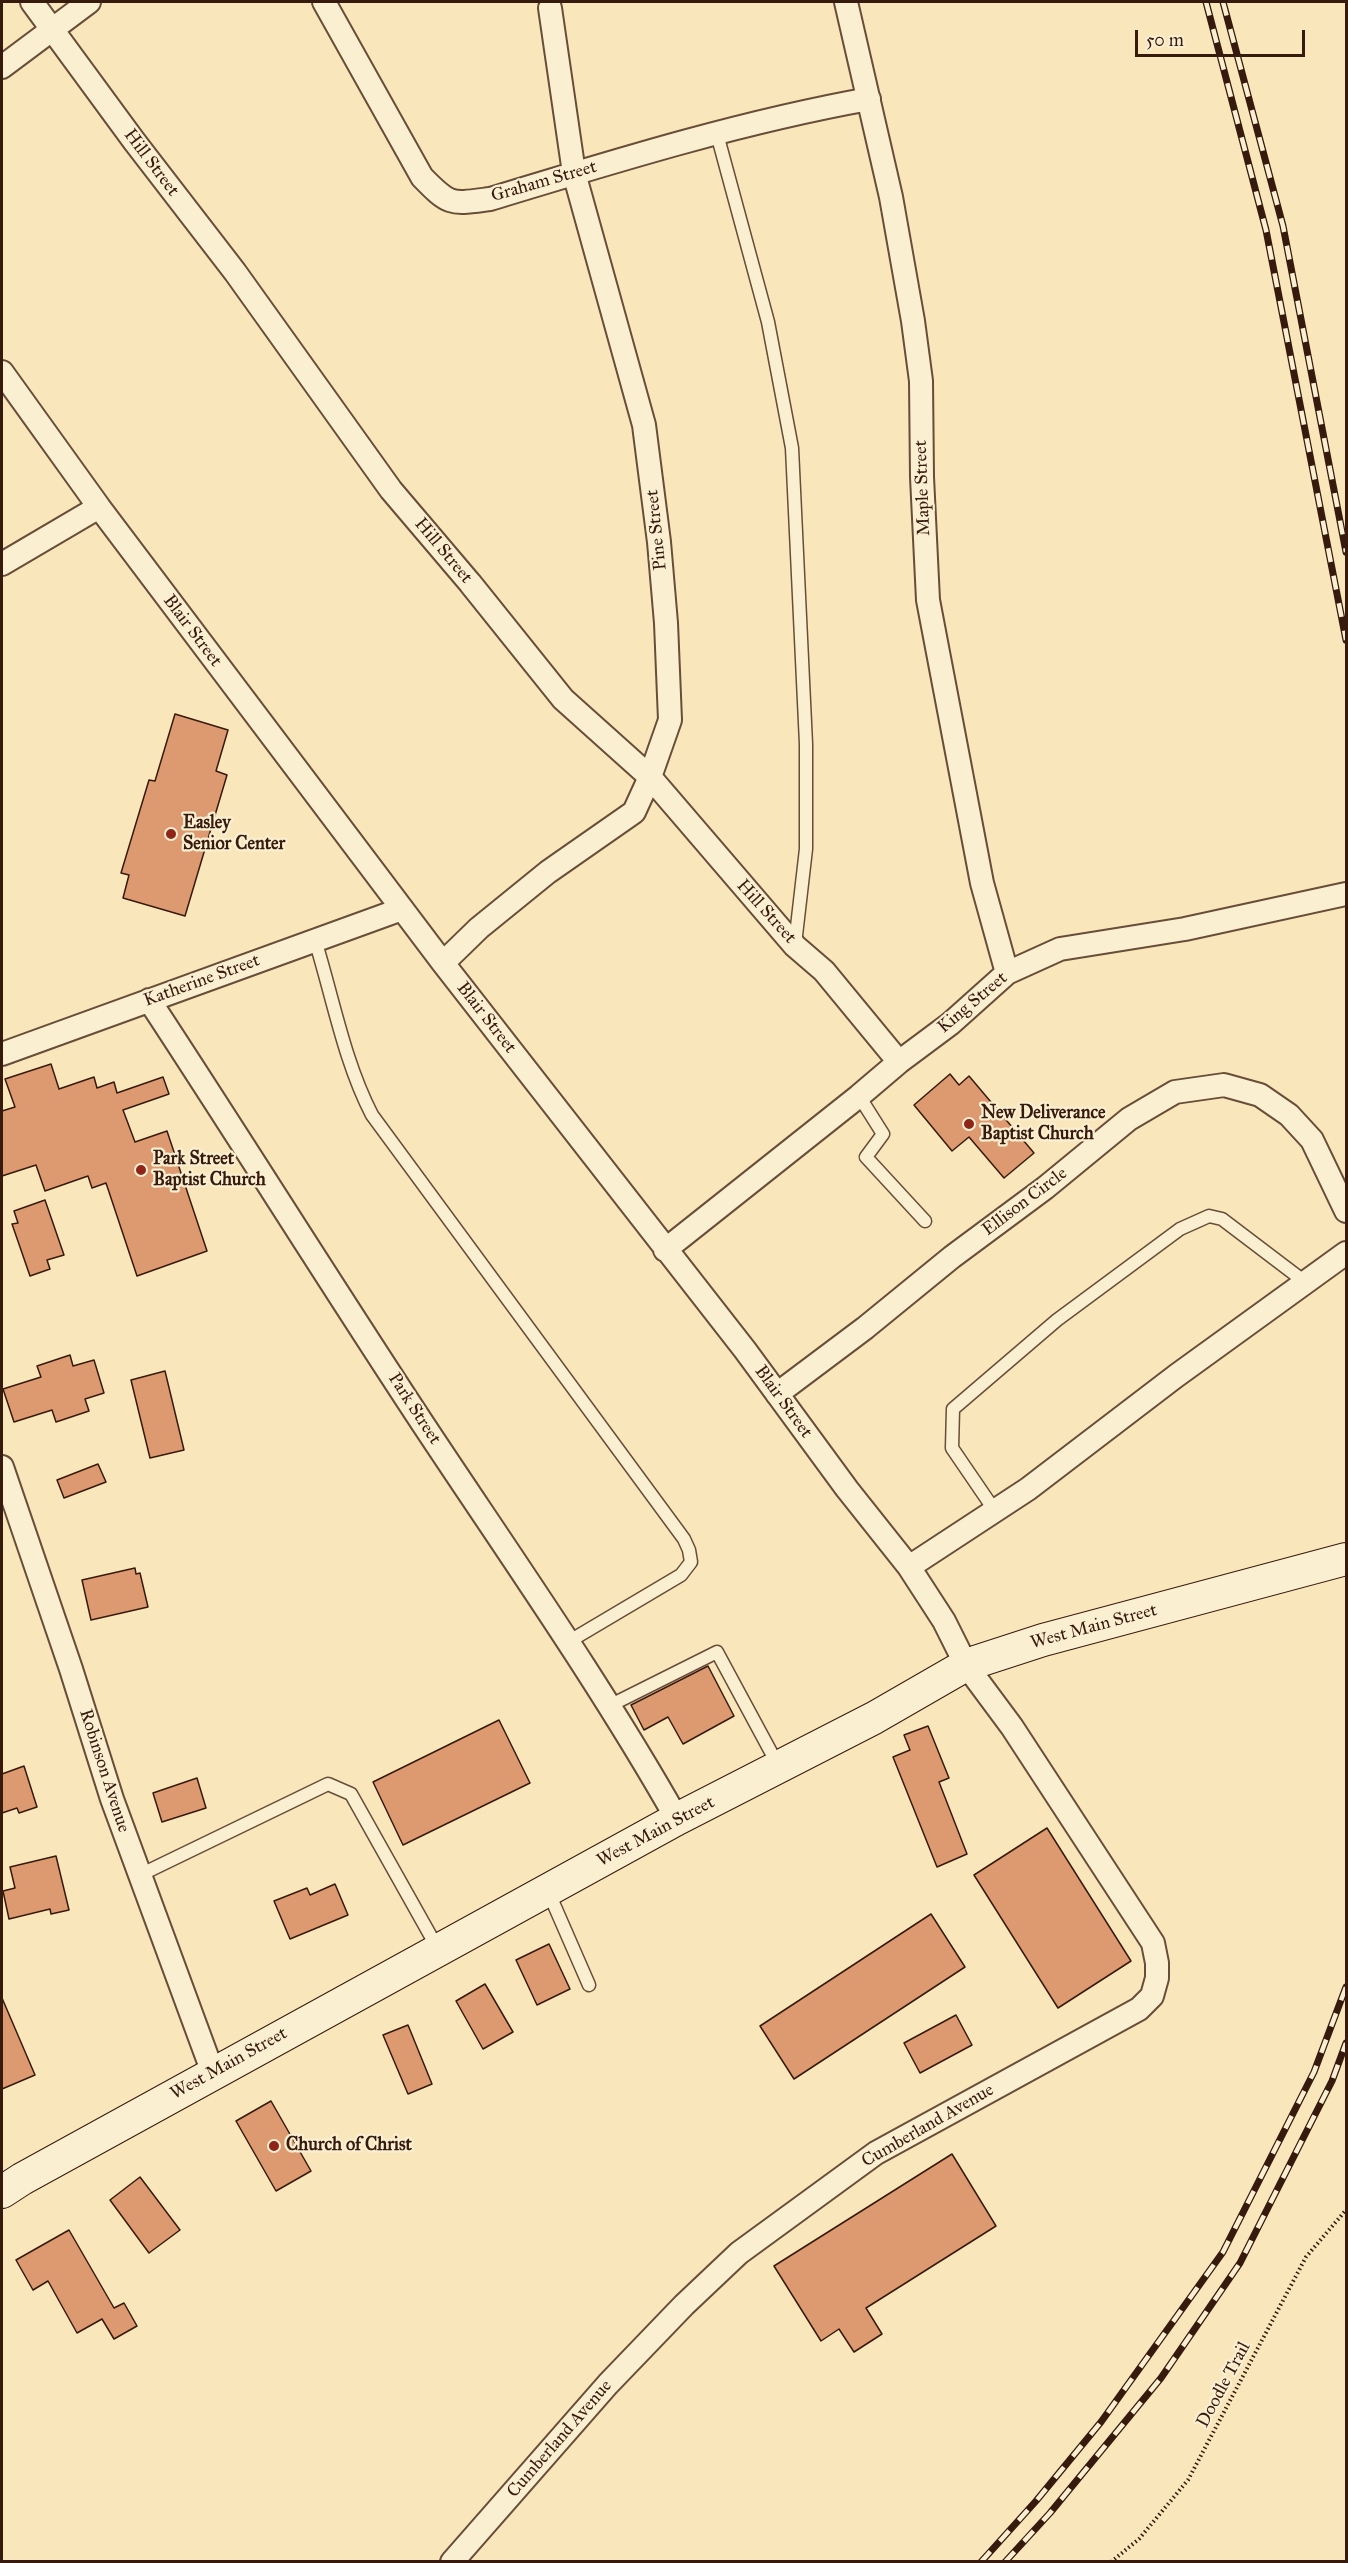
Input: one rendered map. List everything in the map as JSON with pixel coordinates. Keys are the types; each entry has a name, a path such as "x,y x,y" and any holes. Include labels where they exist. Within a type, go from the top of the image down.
{"main road":[{"name":"West Main Street","path":"2,2192 213,2073 677,1819 780,1768 966,1665 1043,1640 1347,1559"}],"street":[{"name":"Hill Street","path":"32,2 134,141 235,272 391,490 470,583 563,699 650,777 795,946 824,971 898,1062"},
{"path":"2,68 88,2"},
{"name":"Graham Street","path":"324,2 422,177 441,197 456,203 490,199 574,173 717,134 816,109 869,99"},
{"name":"Maple Street","path":"846,2 891,197 913,321 921,381 922,477 928,600 982,883 1007,973"},
{"name":"Pine Street","path":"443,963 479,928 548,872 634,812 650,777 670,720 666,623 659,542 644,425 574,173 550,8"},
{"name":"Blair Street","path":"2,372 99,507 402,909 909,1567 944,1621 966,1665"},
{"path":"2,564 99,507"},
{"name":"King Street","path":"665,1250 859,1096 898,1062 950,1024 1007,973 1060,949 1185,929 1347,894"},
{"name":"Katherine Street","path":"2,1054 402,909"},
{"name":"Park Street","path":"149,1000 358,1325 639,1752 677,1819"},
{"name":"Ellison Circle","path":"777,1394 865,1328 952,1257 1045,1188 1129,1119 1175,1092 1224,1086 1260,1095 1289,1115 1312,1140 1347,1211"},
{"path":"909,1567 1028,1489 1176,1376 1347,1253"},
{"name":"Robinson Avenue","path":"2,1467 71,1669 112,1799 213,2073"},
{"name":"Cumberland Avenue","path":"452,2562 608,2384 739,2253 876,2153 1139,2009 1152,1996 1157,1963 1153,1943 1012,1727 966,1665"}],"lane":[{"path":"717,134 768,322 792,448 806,744 806,849 795,946"},
{"path":"315,940 348,1053 372,1115 677,1530 689,1550 691,1563 681,1575 568,1642"},
{"path":"859,1096 883,1134 866,1157 925,1221"},
{"path":"995,1511 952,1448 953,1409 1066,1313 1180,1229 1209,1216 1222,1219 1305,1282"},
{"path":"609,1706 717,1652 780,1768"},
{"path":"140,1875 328,1784 351,1794 439,1950"},
{"path":"548,1891 589,1985"}],"path":[{"name":"Doodle Trail","path":"1111,2562 1139,2539 1188,2480 1306,2257 1347,2210"}],"building":[{"name":"Easley Senior Center","path":"175,714 228,730 216,771 227,775 185,916 123,898 129,875 121,873 149,780 155,781"},
{"name":"Park Street Baptist Church","path":"51,1064 59,1089 94,1077 97,1088 114,1082 117,1093 163,1077 169,1094 123,1110 135,1142 167,1131 207,1251 137,1276 106,1183 92,1188 88,1176 45,1191 36,1165 2,1176 2,1111 15,1107 5,1079"},
{"name":"New Deliverance Baptist Church","path":"950,1074 959,1085 969,1076 1034,1153 1004,1178 969,1137 952,1151 914,1105"},
{"path":"45,1200 64,1255 47,1260 50,1269 30,1276 12,1224 18,1223 14,1211"},
{"path":"70,1355 73,1366 94,1360 104,1393 85,1399 89,1411 56,1422 52,1410 14,1422 3,1389 41,1377 37,1366"},
{"path":"165,1371 184,1450 150,1458 131,1380"},
{"path":"98,1464 106,1482 64,1498 57,1480"},
{"path":"135,1568 136,1574 140,1573 148,1607 91,1620 82,1580"},
{"path":"708,1666 734,1716 683,1744 668,1717 644,1730 631,1705"},
{"path":"499,1720 530,1783 403,1845 373,1782"},
{"path":"928,1726 949,1778 939,1782 967,1854 937,1867 893,1757 910,1750 904,1735"},
{"path":"24,1766 37,1807 19,1813 17,1808 2,1813 2,1774"},
{"path":"197,1778 206,1808 162,1822 153,1793"},
{"path":"1047,1828 1131,1961 1058,2008 974,1875"},
{"path":"56,1856 69,1910 51,1914 50,1909 9,1919 3,1891 15,1888 10,1867"},
{"path":"335,1884 348,1915 290,1939 274,1901 307,1888 310,1895"},
{"path":"931,1914 965,1967 794,2079 760,2026"},
{"path":"549,1944 570,1989 537,2005 516,1960"},
{"path":"485,1984 513,2032 483,2049 456,2001"},
{"path":"2,1998 35,2075 2,2089"},
{"path":"956,2015 972,2045 920,2073 904,2043"},
{"path":"408,2025 432,2084 408,2094 383,2035"},
{"name":"Church of Christ","path":"271,2101 311,2171 276,2191 236,2121"},
{"path":"952,2154 996,2226 866,2308 882,2334 854,2352 839,2329 821,2341 774,2266"},
{"path":"140,2177 180,2230 149,2253 110,2200"},
{"path":"69,2230 114,2308 124,2303 137,2326 114,2339 102,2319 77,2333 48,2281 33,2290 16,2260"}],"railway":[{"path":"1206,2 1266,230 1346,640"},
{"path":"1223,2 1283,226 1346,552"},
{"path":"981,2562 1036,2501 1101,2422 1223,2252 1314,2072 1346,1987"},
{"path":"1005,2562 1050,2513 1161,2378 1240,2263 1332,2081 1346,2043"}],"place":[{"name":"Easley Senior Center","path":"171,834"},
{"name":"New Deliverance Baptist Church","path":"969,1124"},
{"name":"Park Street Baptist Church","path":"141,1170"},
{"name":"Church of Christ","path":"274,2146"}]}
